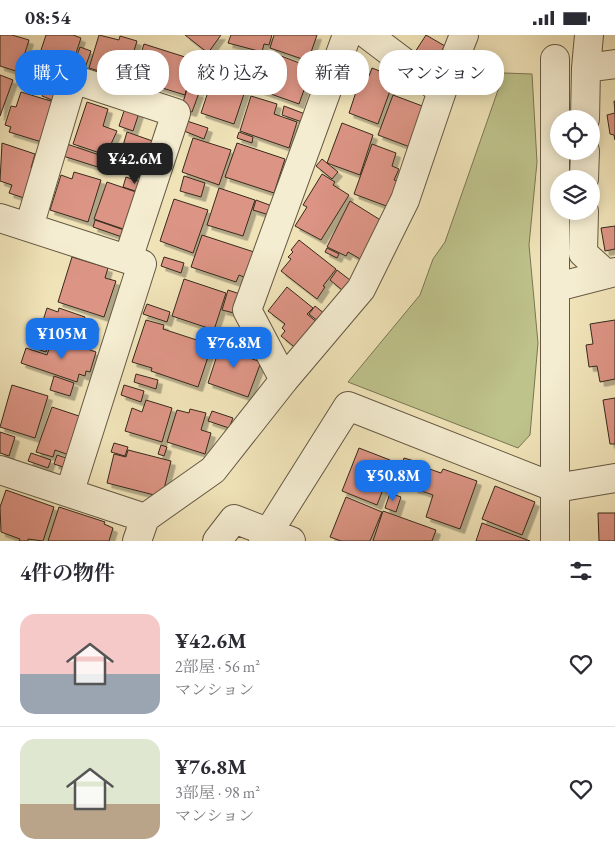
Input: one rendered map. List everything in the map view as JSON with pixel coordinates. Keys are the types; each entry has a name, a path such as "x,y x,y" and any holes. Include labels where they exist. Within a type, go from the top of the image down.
{"street":[{"path":"284,380 247,310 347,35"},
{"path":"368,35 388,50"},
{"path":"458,50 464,35"},
{"path":"585,110 589,35"},
{"path":"555,59 557,287 556,541"},
{"path":"586,68 615,64"},
{"path":"28,227 73,79 92,85 176,113 128,259"},
{"path":"0,470 70,491 141,530 213,470 284,380 361,289 405,199 441,95"},
{"path":"0,218 142,264 70,491"},
{"path":"584,220 583,253 611,273"},
{"path":"557,287 611,273"},
{"path":"217,541 234,519 274,538 348,406 556,488 615,478"}],"green space":[{"path":"504,73 532,74 537,162 529,245 538,343 530,435 518,448 348,382 420,295 433,259 445,242 496,95 504,95"}],"building":[{"path":"0,35 12,35 29,40 26,50 15,50 15,71 0,66"},
{"path":"46,35 73,35 81,38 77,50 41,50"},
{"path":"99,35 119,40 120,36 137,41 134,50 97,50 97,70 89,68"},
{"path":"185,35 221,35 210,50 204,50"},
{"path":"231,35 272,35 269,45 264,44 262,50 254,50 228,43"},
{"path":"274,35 317,35 312,50 297,50 297,57 287,54 287,50 270,48"},
{"path":"426,35 445,46 442,50 416,50"},
{"path":"144,44 163,50 142,50"},
{"path":"80,47 91,51 87,62 87,50 79,50"},
{"path":"169,52 179,55 179,93 169,90"},
{"path":"287,58 297,62 297,95 302,95 299,104 274,95 287,95"},
{"path":"372,68 379,71 379,95 388,95 378,124 349,113 355,95 369,95 369,76"},
{"path":"0,75 13,80 0,116"},
{"path":"20,95 31,95 54,102 45,143 9,132 11,127 5,125 11,106 16,107"},
{"path":"42,95 60,95 57,102"},
{"path":"185,95 198,95 192,112 181,109"},
{"path":"207,95 244,95 234,124 201,113"},
{"path":"393,95 425,107 410,147 378,135"},
{"path":"251,96 277,104 274,114 297,122 289,148 240,131"},
{"path":"87,102 108,109 103,126 117,131 106,155 73,144"},
{"path":"284,106 305,114 302,122 282,115"},
{"path":"125,108 139,113 133,131 119,126"},
{"path":"615,113 615,140 614,135 610,134 607,115"},
{"path":"187,121 208,128 204,139 184,131"},
{"path":"342,123 373,135 360,175 327,163"},
{"path":"127,132 161,144 150,177 117,166"},
{"path":"239,132 253,137 252,143 237,138"},
{"path":"193,138 231,150 219,185 182,172"},
{"path":"2,143 35,154 31,168 36,169 27,199 9,193 12,185 0,181"},
{"path":"237,143 285,159 274,193 225,177"},
{"path":"67,144 108,158 104,169 63,156"},
{"path":"372,144 396,153 392,166 399,169 394,180 398,181 389,207 354,194"},
{"path":"322,159 338,172 332,179 316,166"},
{"path":"74,172 101,180 88,222 50,210 61,175 72,179"},
{"path":"322,174 335,182 333,185 349,195 321,240 295,226 307,207 303,205"},
{"path":"184,176 205,183 201,197 180,191"},
{"path":"126,177 147,184 144,194 123,187"},
{"path":"107,182 136,192 129,231 94,219"},
{"path":"219,188 255,200 243,236 207,225"},
{"path":"174,199 208,210 193,253 160,241"},
{"path":"256,200 272,206 269,215 253,210"},
{"path":"350,201 382,221 362,260 348,252 346,256 327,247"},
{"path":"95,220 127,231 125,238 93,227"},
{"path":"615,226 615,249 605,251 601,228"},
{"path":"202,235 254,252 246,278 239,275 236,282 191,267"},
{"path":"299,240 336,269 323,286 325,287 317,299 281,271 291,259 288,257"},
{"path":"327,248 339,254 337,258 325,252"},
{"path":"72,257 108,268 105,278 116,281 104,317 58,302"},
{"path":"164,257 184,263 181,273 161,266"},
{"path":"337,270 350,280 342,290 330,280"},
{"path":"184,279 226,293 214,330 172,316"},
{"path":"287,287 313,308 307,314 319,324 298,350 281,336 285,331 282,328 285,324 268,311"},
{"path":"228,290 240,294 234,313 222,310"},
{"path":"147,304 170,312 167,322 143,314"},
{"path":"315,306 325,314 319,322 309,314"},
{"path":"47,308 58,312 59,308 85,317 84,320 95,324 89,343 41,327"},
{"path":"146,320 164,325 163,329 212,345 198,387 151,371 152,368 132,362"},
{"path":"615,320 615,379 600,382 597,366 589,367 586,345 593,344 590,324"},
{"path":"35,334 50,339 46,352 31,347"},
{"path":"53,337 96,352 90,372 86,371 85,376 79,374 77,382 21,363 26,348 47,355"},
{"path":"222,340 247,348 244,356 261,362 248,397 208,383"},
{"path":"136,374 158,380 156,389 134,382"},
{"path":"54,376 74,383 70,396 50,390"},
{"path":"12,385 48,396 35,438 0,427"},
{"path":"124,385 144,391 141,402 121,395"},
{"path":"615,398 615,444 610,444 603,400"},
{"path":"146,400 172,408 162,442 125,431 132,408 142,412"},
{"path":"52,407 85,418 72,456 55,450 53,457 36,452"},
{"path":"190,409 206,413 201,430 211,433 205,454 167,442 177,410 189,413"},
{"path":"212,411 233,418 229,428 208,421"},
{"path":"0,432 15,437 9,456 0,453"},
{"path":"114,443 128,447 125,456 111,452"},
{"path":"161,445 167,447 164,456 158,454"},
{"path":"359,448 390,460 386,473 389,474 377,505 342,491"},
{"path":"128,450 171,461 162,497 107,483 114,454 126,457"},
{"path":"31,453 51,460 48,468 28,461"},
{"path":"57,455 69,459 66,468 54,464"},
{"path":"404,458 421,463 413,486 396,480"},
{"path":"421,466 441,473 443,469 477,481 460,529 426,517 433,495 413,488"},
{"path":"495,486 535,502 522,535 482,519"},
{"path":"6,490 54,507 43,541 28,539 28,541 19,541 20,539 1,532 0,507"},
{"path":"390,493 401,497 396,512 385,508"},
{"path":"346,497 382,512 370,541 341,541 330,537"},
{"path":"59,507 105,522 104,524 113,528 109,541 48,541"},
{"path":"383,511 436,530 432,541 373,541"},
{"path":"598,513 615,513 615,541 599,541"},
{"path":"482,523 530,541 476,541"}]}
